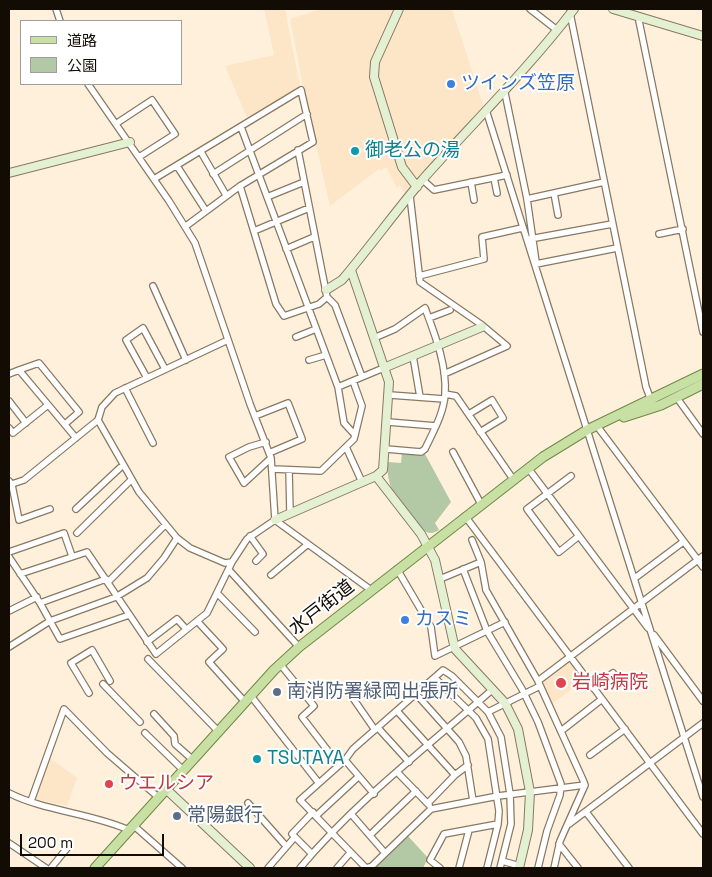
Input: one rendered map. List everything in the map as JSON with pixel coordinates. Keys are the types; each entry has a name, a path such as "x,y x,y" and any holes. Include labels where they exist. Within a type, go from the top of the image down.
{"main road":[{"name":"水戸街道","path":"95,868 280,664 299,647 528,468 587,430 703,374"},
{"name":"水戸街道","path":"609,420 632,415 677,398 703,384"}],"street":[{"path":"399,9 376,62 374,77 402,167 417,187"},
{"path":"530,9 557,30"},
{"path":"613,9 703,36"},
{"path":"240,186 276,304 284,316 319,304 350,270 423,180 486,110 505,93 572,11"},
{"path":"572,11 612,224 646,387 651,400"},
{"path":"641,17 639,21 703,332"},
{"path":"89,85 130,142 186,226 195,243 255,416 266,442 273,469 275,520"},
{"path":"154,179 301,90 313,142 226,195 186,226"},
{"path":"505,93 527,199 530,239 536,264 703,797"},
{"path":"117,123 152,100 174,134 140,157"},
{"path":"486,110 522,228 530,239"},
{"path":"213,174 306,114"},
{"path":"241,127 338,388 344,423 355,435"},
{"path":"9,173 130,142"},
{"path":"298,150 327,293 334,305 362,377"},
{"path":"201,152 226,195"},
{"path":"177,166 206,211"},
{"path":"423,180 434,190 506,175"},
{"path":"494,178 497,193"},
{"path":"267,197 304,182"},
{"path":"471,182 474,200"},
{"path":"527,199 604,182"},
{"path":"554,193 558,214"},
{"path":"410,196 420,282 507,346 444,374"},
{"path":"254,231 309,208"},
{"path":"530,239 612,224"},
{"path":"419,276 484,260 482,237 522,228"},
{"path":"660,234 683,229"},
{"path":"286,249 314,236"},
{"path":"536,264 617,248"},
{"path":"20,574 87,552 156,654 207,613 230,570 232,562 250,536 275,520 376,476 383,470 390,394 386,367 350,270"},
{"path":"153,286 186,360"},
{"path":"374,338 395,329 425,308 439,345 444,374 445,397 436,426 425,449 421,452 386,449"},
{"path":"428,318 450,310"},
{"path":"338,388 482,327"},
{"path":"147,378 126,340 143,328 165,369"},
{"path":"296,337 316,329"},
{"path":"50,510 19,520 10,484 24,480 98,420 105,402 114,393 228,340"},
{"path":"309,360 326,355"},
{"path":"412,356 420,397"},
{"path":"9,374 39,363 79,412 65,424"},
{"path":"19,370 76,438"},
{"path":"273,469 321,471 346,447 355,435 362,406 353,381"},
{"path":"125,388 153,443"},
{"path":"390,394 420,397 456,396 513,479"},
{"path":"677,398 703,434"},
{"path":"468,414 492,400 503,418 480,432"},
{"path":"9,401 26,423"},
{"path":"255,416 288,403 302,439 270,456 244,483 230,456 249,447 266,442"},
{"path":"9,428 13,433 48,405"},
{"path":"98,420 131,480 146,502 177,538 190,548 225,563 232,562"},
{"path":"388,422 436,426"},
{"path":"597,426 683,542 701,558 703,567"},
{"path":"346,447 362,482"},
{"path":"453,452 481,504"},
{"path":"76,509 123,465"},
{"path":"528,468 703,700"},
{"path":"289,470 290,513"},
{"path":"376,476 421,534 435,560 454,646 505,703 518,729 530,792 528,830 519,867 502,861"},
{"path":"571,476 527,509 559,552 579,536"},
{"path":"77,533 131,480"},
{"path":"465,516 703,834"},
{"path":"275,520 371,590"},
{"path":"9,612 39,600 107,581 165,525"},
{"path":"9,552 64,533 72,556"},
{"path":"250,536 263,554 256,561"},
{"path":"9,647 50,621 116,597 147,578 164,558 177,538"},
{"path":"472,540 481,562 486,590 539,683 585,785 559,844 554,868"},
{"path":"635,578 683,542"},
{"path":"271,576 308,544"},
{"path":"9,557 39,600 60,639 129,615"},
{"path":"488,712 539,683 569,657 701,558"},
{"path":"440,579 481,562"},
{"path":"397,569 431,627 435,656 505,622"},
{"path":"230,570 299,647"},
{"path":"463,570 487,631 524,693 553,758 562,789 546,831 538,868"},
{"path":"217,593 255,632"},
{"path":"148,642 177,619 186,629"},
{"path":"197,621 223,649 209,662 248,699 318,782"},
{"path":"89,693 71,663 92,650 110,681"},
{"path":"148,659 219,732"},
{"path":"280,664 314,706 302,717 338,764"},
{"path":"468,766 454,775 430,806 372,866 366,868 300,800 443,670 488,712 501,737 510,794 511,824 500,868"},
{"path":"593,688 613,673"},
{"path":"435,678 476,718 488,739 498,796 498,824 487,868"},
{"path":"103,684 140,722"},
{"path":"300,868 332,833 374,794 493,689"},
{"path":"348,691 377,729 409,762"},
{"path":"417,695 459,742 468,766 473,801"},
{"path":"561,731 602,699"},
{"path":"31,801 64,709 124,769 158,797"},
{"path":"398,712 454,775"},
{"path":"154,714 174,736 175,744 192,760"},
{"path":"567,826 703,724"},
{"path":"590,755 624,729"},
{"path":"145,733 183,770"},
{"path":"344,760 374,794"},
{"path":"398,772 430,806"},
{"path":"312,854 292,834 358,777"},
{"path":"430,806 585,785"},
{"path":"166,789 250,868"},
{"path":"370,835 416,791"},
{"path":"9,793 31,801 131,827 182,868"},
{"path":"248,803 286,846"},
{"path":"586,812 629,868"},
{"path":"352,815 385,852"},
{"path":"440,868 430,860 444,834 498,824"},
{"path":"459,868 469,830"},
{"path":"268,868 294,838"},
{"path":"9,843 46,868"},
{"path":"559,844 578,868"},
{"path":"51,868 68,847"},
{"path":"338,868 350,853"}],"shaded area":[{"path":"264,9 285,9 300,86 303,86 290,19 321,9 452,9 484,108 406,195 400,186 397,188 386,167 381,171 379,169 330,206 303,88 248,120 225,66 274,55"},
{"name":"岩崎病院","path":"570,660 585,679 551,705 542,680"},
{"path":"49,757 77,778 67,806 36,799 35,795"}],"green space":[{"path":"402,453 425,454 451,502 435,523 439,530 437,531 428,533 422,529 392,491 389,482 388,462 401,463"},
{"path":"408,836 428,858 423,868 375,868"}],"place":[{"name":"ツインズ笠原","path":"451,84"},
{"name":"御老公の湯","path":"355,151"},
{"name":"カスミ","path":"405,620"},
{"name":"岩崎病院","path":"561,683"},
{"name":"南消防署緑岡出張所","path":"277,692"},
{"name":"TSUTAYA","path":"257,759"},
{"name":"ウエルシア","path":"109,784"},
{"name":"常陽銀行","path":"177,816"}]}
